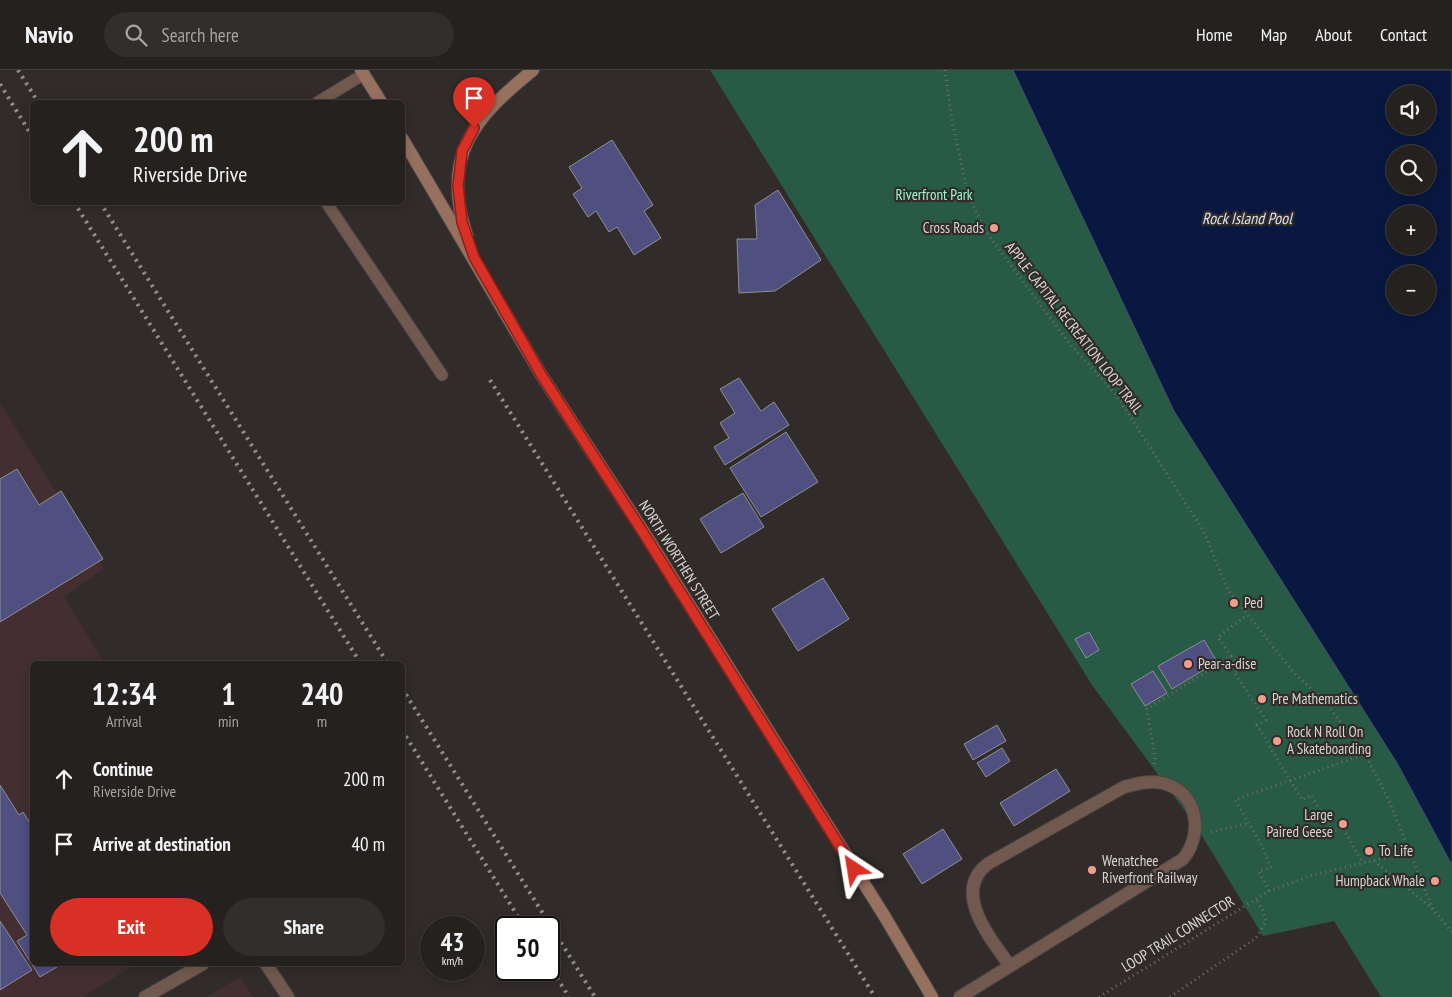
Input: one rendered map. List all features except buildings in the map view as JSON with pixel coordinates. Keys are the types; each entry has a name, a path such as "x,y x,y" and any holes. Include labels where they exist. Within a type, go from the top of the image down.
{"main road":[{"path":"474,257 462,222 458,199 458,173 462,151 474,128 490,108 533,70"},
{"path":"362,72 380,100"},
{"name":"NORTH WORTHEN STREET","path":"405,143 474,257 537,368 644,534 885,918 932,997"}],"street":[{"path":"960,997 1174,866 1190,850 1195,837 1195,816 1188,800 1170,786 1150,782 1137,783 1112,792 989,864 977,873 973,886 974,906 980,922 1010,966"},
{"path":"145,997 199,966"},
{"path":"267,966 288,997"}],"lane":[{"path":"321,100 362,72"},
{"path":"328,205 442,375"}],"path":[{"name":"APPLE CAPITAL RECREATION LOOP TRAIL","path":"945,70 951,116 968,195 986,233 1068,343 1117,396 1204,532 1228,590 1294,673 1325,702 1365,754 1390,803 1433,910 1452,932"},
{"path":"1247,615 1218,637 1240,669 1234,672 1266,720 1258,725 1302,800 1311,795 1333,832 1342,827 1363,863"},
{"path":"1150,782 1155,758 1147,709 1231,656"},
{"path":"1269,891 1259,871 1271,868 1250,823 1235,800 1365,754"},
{"path":"1195,837 1250,823"},
{"name":"LOOP TRAIL CONNECTOR","path":"1099,997 1269,891 1313,875 1409,852"},
{"path":"1374,860 1433,910"},
{"path":"1170,997 1256,938 1266,922 1256,898"}],"shaded area":[{"path":"0,403 104,568 64,597 103,661 30,661 30,966 133,966 83,997 0,997"},
{"path":"240,977 253,997 207,997"}],"green space":[{"name":"Riverfront Park","path":"710,70 1013,70 1174,411 1397,763 1452,865 1452,997 1381,997 1334,921 1263,936 1196,826 1092,685"}],"water":[{"name":"Rock Island Pool","path":"1013,70 1452,70 1452,865 1397,763 1174,411"}],"railway":[{"path":"18,70 37,100"},
{"path":"0,84 30,133"},
{"path":"76,205 359,661"},
{"path":"102,205 386,661"},
{"path":"490,380 875,997"},
{"path":"405,693 595,997"},
{"path":"405,735 518,916"},
{"path":"559,981 569,997"}],"place":[{"name":"Cross Roads","path":"994,228"},
{"name":"Ped","path":"1234,603"},
{"name":"Pear-a-dise","path":"1188,664"},
{"name":"Pre Mathematics","path":"1262,699"},
{"name":"Rock N Roll On A Skateboarding","path":"1277,741"},
{"name":"Large Paired Geese","path":"1343,824"},
{"name":"To Life","path":"1369,851"},
{"name":"Wenatchee Riverfront Railway","path":"1092,870"},
{"name":"Humpback Whale","path":"1435,881"}],"route":[{"path":"474,128 462,151 458,173 458,199 462,222 474,257 542,376 644,534 854,869"}]}
